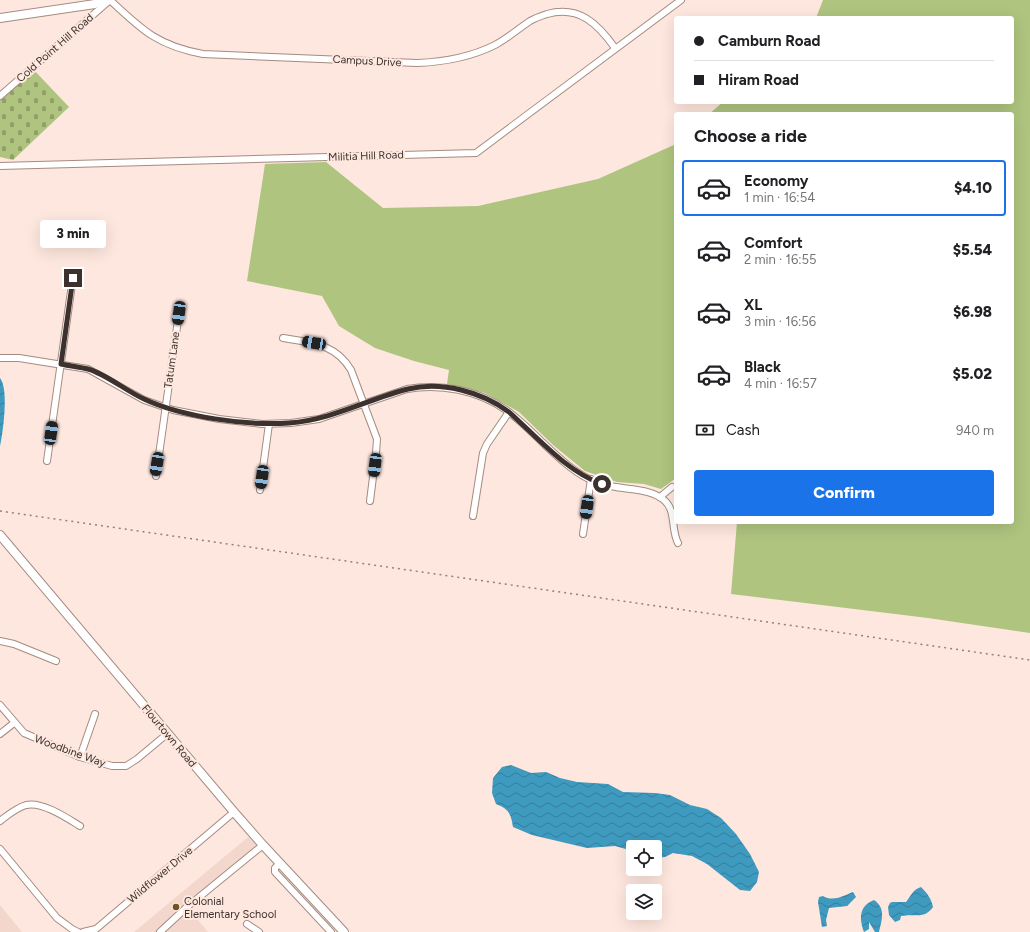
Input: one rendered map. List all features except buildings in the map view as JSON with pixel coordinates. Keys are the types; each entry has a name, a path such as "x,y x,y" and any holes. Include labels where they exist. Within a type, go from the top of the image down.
{"main road":[{"path":"0,18 95,4 110,0"},
{"name":"Flourtown Road","path":"0,535 234,812 344,932"}],"street":[{"name":"Campus Drive","path":"110,0 144,31 162,42 178,49 203,54 429,63 485,50 504,40 537,17 559,12 571,12 590,20 604,32 615,48"},
{"name":"Cold Point Hill Road","path":"0,96 110,0"},
{"name":"Militia Hill Road","path":"0,166 476,152 681,0"},
{"path":"47,461 73,278"},
{"name":"Tatum Lane","path":"156,476 179,313"},
{"path":"283,338 324,346 340,355 347,363 355,377 376,439 376,452 370,501"},
{"path":"0,358 19,358 88,369 144,400 166,408 219,419 270,424 319,419 407,390 429,387 468,392 497,404 509,412 568,464 591,480 609,486 648,492 660,497 670,507 674,533 678,543"},
{"path":"473,516 485,448 509,412"},
{"path":"260,490 270,424"},
{"path":"583,534 591,480"},
{"path":"660,497 672,487"},
{"path":"0,641 14,644 56,661"},
{"name":"Woodbine Way","path":"0,705 24,733 80,757 112,766 126,766 137,759 167,734"},
{"path":"80,757 95,714"},
{"path":"0,734 14,722"},
{"path":"0,821 18,808 28,804 53,811 80,826"},
{"name":"Wildflower Drive","path":"83,932 96,929 234,812"},
{"path":"160,932 263,845"},
{"path":"0,849 57,918 72,930 78,932"},
{"path":"280,863 275,868 275,872 331,932"},
{"path":"247,924 259,932"}],"shaded area":[{"name":"Colonial Elementary School","path":"253,833 263,845 188,908 208,932 134,932"},
{"path":"0,905 22,932 0,932"}],"green space":[{"path":"823,0 1030,0 1030,633 928,618 731,594 737,524 1014,524 1014,112 711,112 721,104 1014,104 1014,16 817,16"},
{"path":"32,68 69,107 13,160 0,157 0,96"},
{"path":"674,145 674,479 661,489 644,484 617,482 585,471 553,445 519,412 485,393 447,384 449,370 414,361 375,348 339,326 322,296 247,281 265,164 326,162 383,208 478,206 598,179"}],"water":[{"path":"0,378 3,384 5,401 4,421 0,446"},
{"path":"511,765 531,773 546,772 560,778 577,782 608,784 623,792 670,795 690,805 707,809 721,818 736,834 750,854 759,872 757,882 750,891 740,890 707,864 692,856 673,853 662,857 662,840 626,840 626,849 615,846 587,848 532,835 513,827 509,812 496,804 492,793 493,778 502,767"},
{"path":"921,887 931,901 933,907 930,911 923,915 901,916 900,920 895,922 889,915 888,907 890,903 906,902 914,891"},
{"path":"853,892 856,897 847,906 829,908 826,920 827,926 822,927 818,902 819,897 842,897"},
{"path":"874,900 878,903 882,910 882,919 879,932 875,932 869,922 869,929 864,932 861,922 863,909"}],"railway":[{"path":"0,511 1030,660"}],"place":[{"name":"Colonial Elementary School","path":"176,907"}],"route":[{"path":"73,278 61,364 88,369 144,400 173,410 200,416 240,422 278,424 319,419 416,388 449,388 468,392 497,404 509,412 576,471 589,479 602,484"}]}
